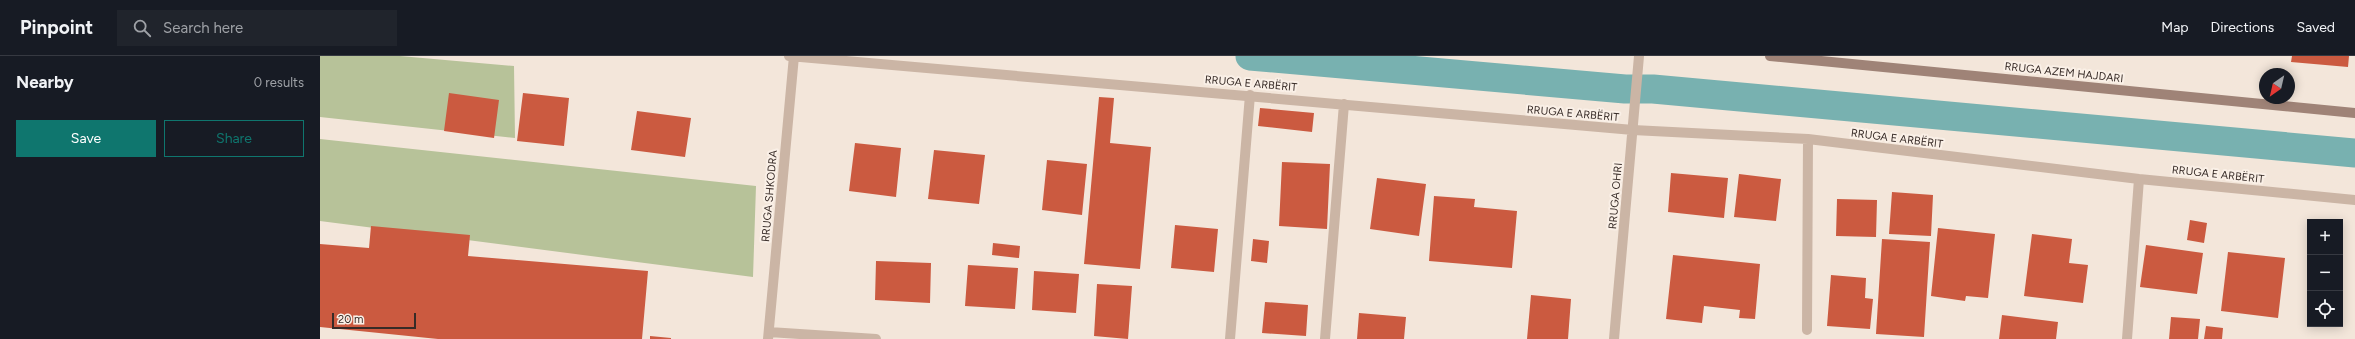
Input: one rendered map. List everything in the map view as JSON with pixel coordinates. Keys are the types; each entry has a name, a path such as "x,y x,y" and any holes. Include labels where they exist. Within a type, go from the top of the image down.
{"street":[{"name":"RRUGA E ARBËRIT","path":"789,56 1250,95 1633,130 1808,140 2139,178 2355,200"},
{"name":"RRUGA SHKODRA","path":"768,336 794,56"},
{"name":"RRUGA AZEM HAJDARI","path":"1770,56 2355,113"},
{"name":"RRUGA OHRI","path":"1614,339 1633,130 1633,110 1639,57"},
{"path":"1230,339 1250,95"},
{"path":"1325,339 1344,104"},
{"path":"1806,330 1808,140"},
{"path":"2127,339 2139,178"},
{"path":"768,336 876,339"}],"green space":[{"path":"320,56 400,56 514,66 515,138 320,117"},
{"path":"320,139 756,186 753,277 320,221"}],"building":[{"path":"2292,56 2349,56 2348,67 2291,62"},
{"path":"449,93 499,100 494,138 444,131"},
{"path":"523,93 569,98 564,146 517,141"},
{"path":"1099,97 1114,98 1110,143 1151,147 1140,269 1084,264"},
{"path":"1260,108 1314,113 1312,132 1258,126"},
{"path":"637,111 691,118 685,157 631,150"},
{"path":"855,143 901,148 896,197 849,191"},
{"path":"934,150 985,155 979,204 928,199"},
{"path":"1047,160 1087,164 1082,215 1042,210"},
{"path":"1282,162 1330,164 1327,229 1279,226"},
{"path":"1671,173 1728,178 1724,218 1668,212"},
{"path":"1739,174 1781,179 1776,221 1734,217"},
{"path":"1377,178 1426,184 1419,236 1370,229"},
{"path":"1892,192 1933,195 1931,236 1889,234"},
{"path":"1434,196 1475,199 1474,207 1517,211 1512,268 1429,261"},
{"path":"1837,199 1877,200 1876,237 1836,236"},
{"path":"2190,220 2207,223 2204,243 2187,240"},
{"path":"1175,225 1218,229 1214,272 1171,268"},
{"path":"371,226 470,235 468,256 648,271 642,339 438,339 320,327 320,244 369,248"},
{"path":"1938,228 1995,234 1988,298 1966,296 1965,301 1931,296"},
{"path":"2032,234 2072,239 2069,263 2088,265 2083,303 2024,296"},
{"path":"1253,239 1269,241 1267,263 1251,261"},
{"path":"1882,239 1930,242 1924,337 1876,334"},
{"path":"993,243 1020,246 1019,258 992,255"},
{"path":"2146,245 2203,253 2197,294 2140,287"},
{"path":"2228,252 2285,258 2278,318 2221,311"},
{"path":"1673,255 1760,264 1755,319 1739,318 1740,310 1704,306 1702,323 1666,319"},
{"path":"876,261 931,263 930,303 875,300"},
{"path":"968,265 1018,268 1015,309 965,306"},
{"path":"1034,271 1079,274 1076,313 1032,310"},
{"path":"1831,275 1866,278 1865,298 1873,299 1870,329 1827,326"},
{"path":"1097,284 1132,286 1128,339 1094,336"},
{"path":"1531,295 1571,299 1568,339 1527,339"},
{"path":"1265,302 1308,305 1306,336 1262,333"},
{"path":"1359,313 1406,317 1404,339 1357,339"},
{"path":"2002,315 2058,322 2056,339 1999,339"},
{"path":"2171,317 2200,319 2198,339 2169,339"},
{"path":"2206,326 2223,328 2222,339 2204,339"},
{"path":"650,336 671,338 671,339 650,339"}],"waterway":[{"path":"1250,56 1625,89 1653,89 2355,153"}]}
